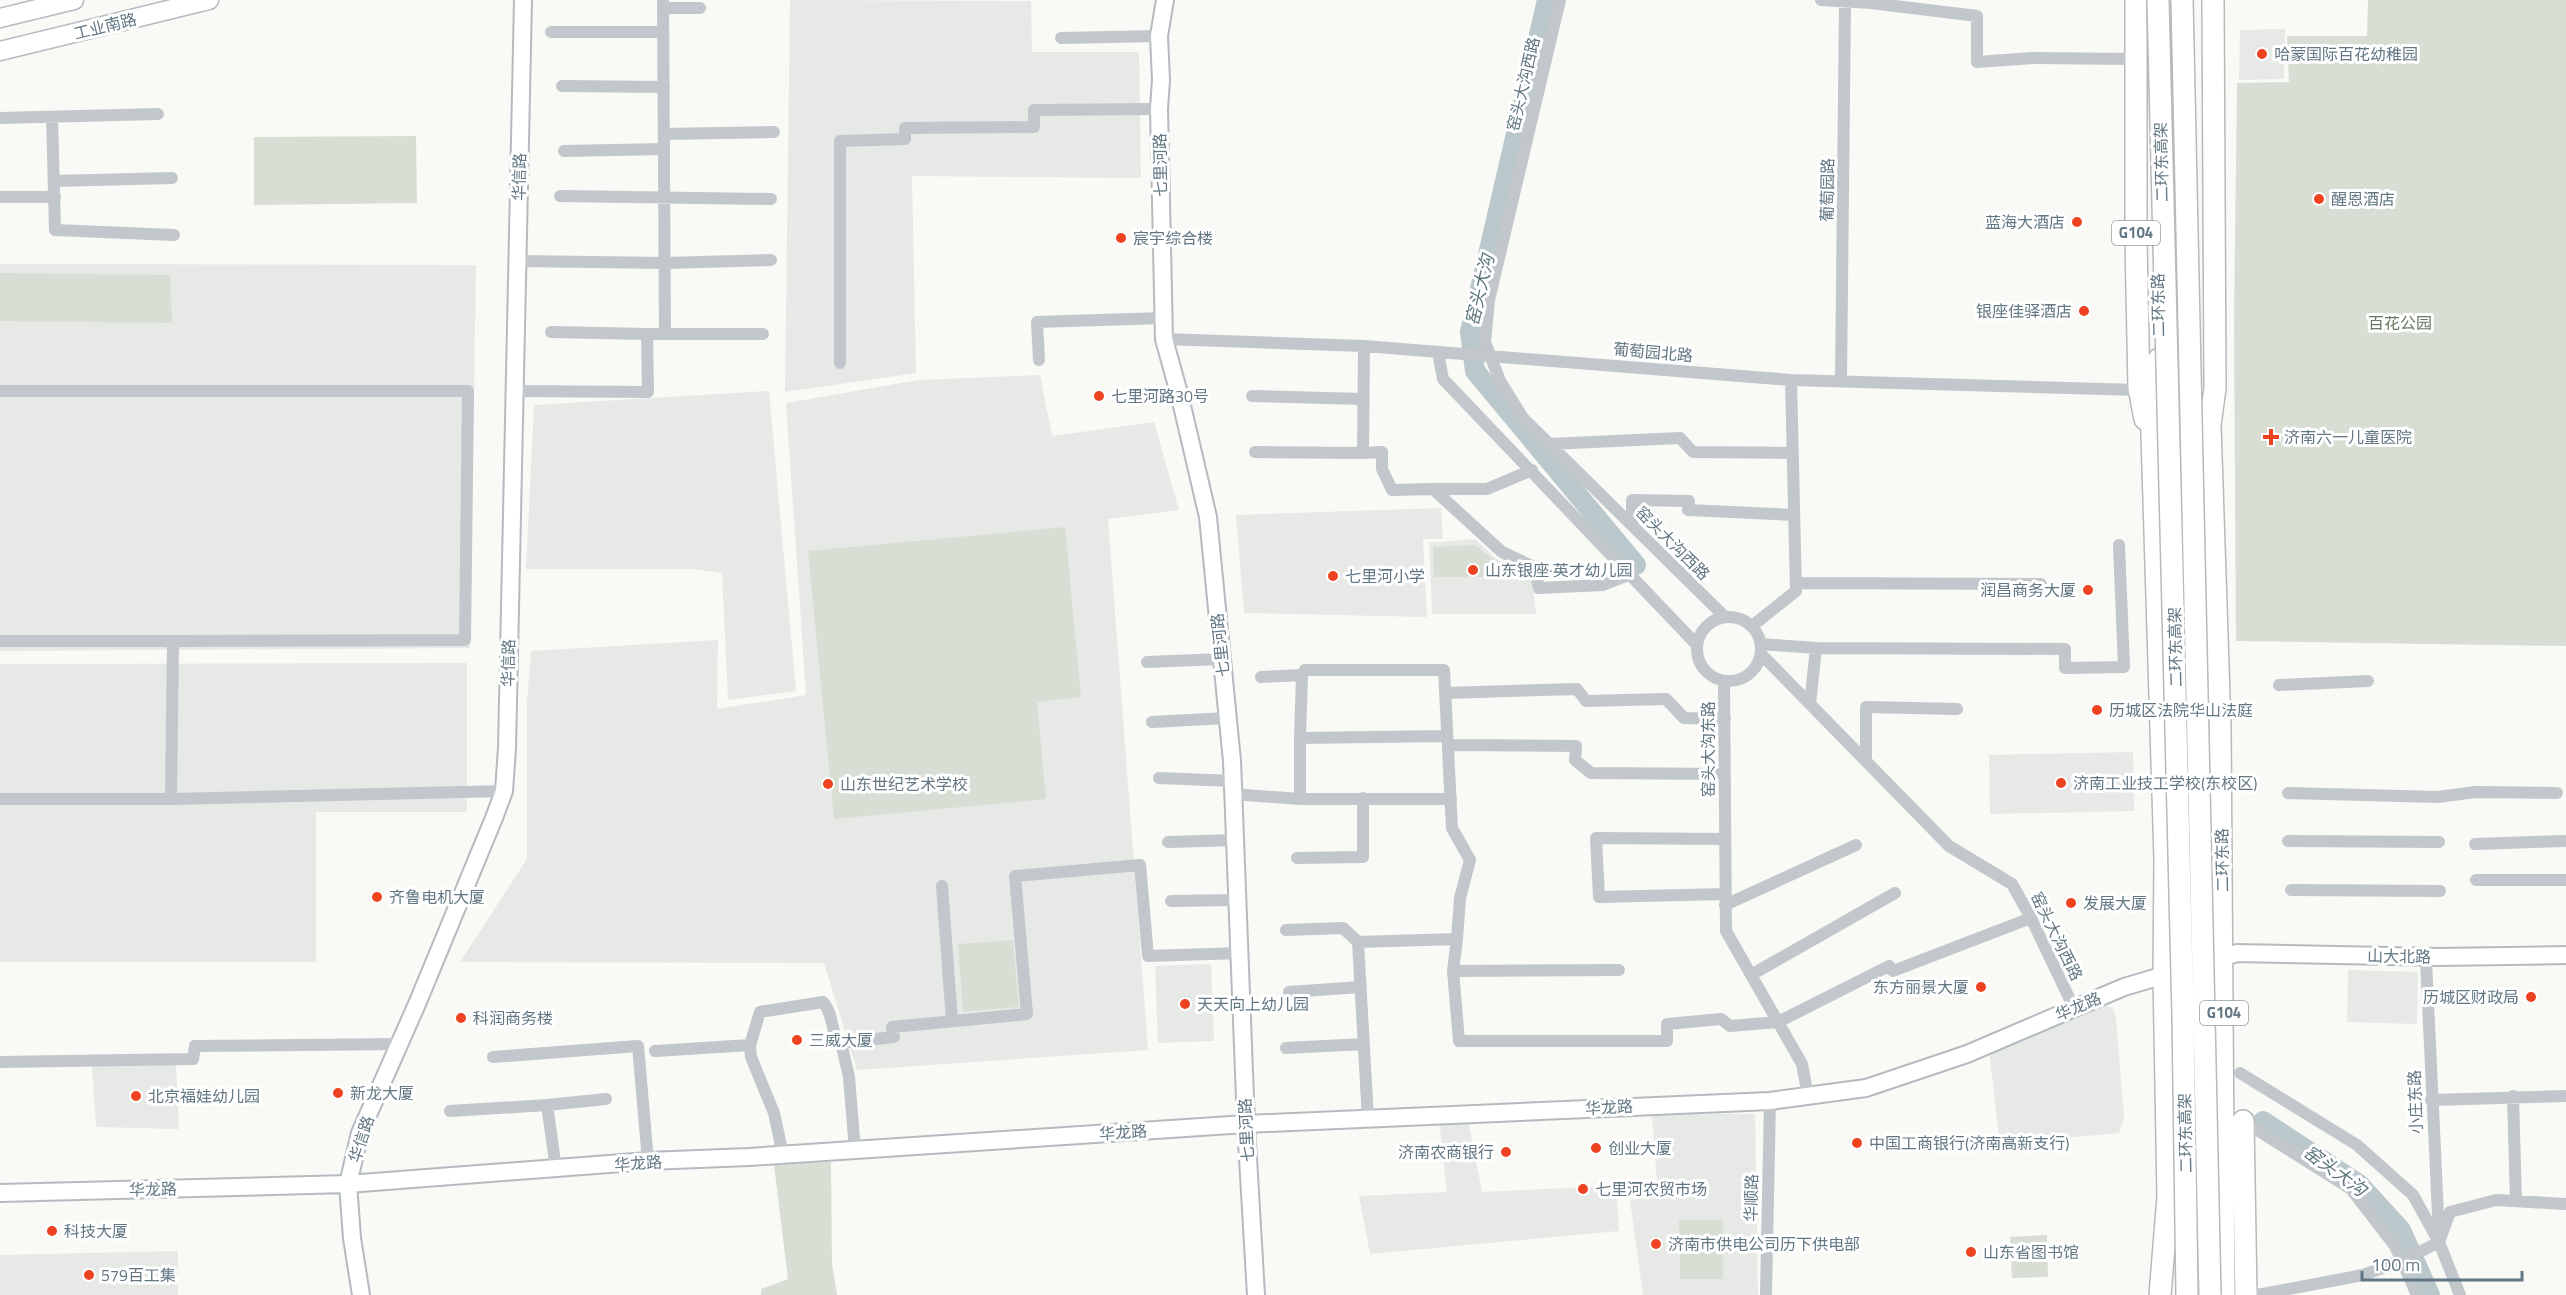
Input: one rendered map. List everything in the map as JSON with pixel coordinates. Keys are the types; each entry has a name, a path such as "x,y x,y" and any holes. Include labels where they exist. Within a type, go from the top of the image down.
{"highway":[{"name":"二环东路","path":"2136,0 2136,242 2145,396 2153,465 2164,836 2168,1197 2160,1295"},
{"path":"2142,0 2145,396"},
{"name":"二环东路","path":"2145,396 2159,378 2153,0"},
{"name":"二环东高架","path":"2158,0 2184,1016 2187,1295"},
{"name":"二环东高架","path":"2182,0 2210,1295"},
{"name":"二环东路","path":"2190,0 2198,406 2210,425"},
{"path":"2198,0 2203,283 2210,425"},
{"name":"二环东路","path":"2213,0 2215,388 2210,425 2234,1121 2246,1295"},
{"name":"二环东路","path":"2224,1295 2225,1208 2234,1121"},
{"name":"二环东路","path":"2168,1197 2178,1245 2178,1295"},
{"path":"2168,1197 2173,1295"},
{"path":"2225,1208 2232,1295"}],"main road":[{"name":"工业南路","path":"0,18 74,0"},
{"name":"工业南路","path":"0,51 209,0"},
{"name":"华信路","path":"361,1295 352,1238 348,1184 360,1133 400,1044 504,791 507,748 523,0"},
{"name":"七里河路","path":"1165,0 1159,36 1164,339 1208,517 1228,718 1256,1295"},
{"name":"山大北路","path":"2228,957 2237,953 2439,957 2566,955"},
{"name":"山大北路","path":"2228,957 2426,961 2566,960"},
{"name":"华龙路","path":"0,1193 348,1184 648,1161 783,1155 1246,1124 1770,1101 1866,1088 1967,1054 2124,987 2228,957"}],"street":[{"name":"窑头大沟西路","path":"1560,0 1489,300 1485,342 1500,381 1523,418 1725,617 1735,617 1752,626 1761,649 1810,704 1949,846 2012,884 2074,1008"},
{"path":"1821,0 1977,16 1977,62 2033,58 2136,59"},
{"name":"葡萄园路","path":"1841,381 1845,1"},
{"path":"665,334 663,4 700,8"},
{"path":"551,33 663,32"},
{"path":"1061,38 1159,36"},
{"path":"562,86 664,87"},
{"path":"840,363 840,141 905,139 905,128 1034,127 1034,110 1159,109"},
{"path":"0,118 158,114"},
{"path":"52,117 56,230 174,235"},
{"path":"664,134 774,132"},
{"path":"564,151 664,149"},
{"path":"54,181 172,178"},
{"path":"560,196 771,199"},
{"path":"0,197 55,197"},
{"path":"517,261 664,263 771,260"},
{"path":"1039,360 1037,322 1163,318"},
{"path":"551,333 762,334"},
{"path":"514,391 648,392 647,334"},
{"name":"葡萄园北路","path":"1164,339 1364,346 1791,380 2145,396"},
{"path":"1363,453 1364,346"},
{"name":"窑头大沟东路","path":"1438,352 1443,379 1697,645 1701,664 1715,678 1724,681 1726,931 1802,1064 1808,1096"},
{"path":"1752,626 1796,591 1791,380"},
{"path":"0,391 468,391 465,640 0,641"},
{"path":"1252,396 1364,399"},
{"path":"1549,444 1680,438 1693,452 1792,453"},
{"path":"1255,452 1382,452 1382,469 1392,490 1487,489 1532,470"},
{"path":"1433,489 1502,552 1534,567 1539,588 1603,585 1631,574"},
{"path":"1632,525 1632,500 1689,501 1688,510 1794,515"},
{"path":"1724,681 1734,680 1752,671 1761,649 2065,649 2065,668 2124,666 2118,545"},
{"path":"1796,583 2041,584"},
{"path":"1697,645 1706,626 1725,617"},
{"path":"171,799 173,641"},
{"path":"1810,704 1816,648"},
{"path":"1147,662 1222,659"},
{"path":"1300,799 1302,675 1305,670 1444,670 1452,828 1470,860 1460,898 1454,971 1459,1041 1667,1041 1667,1024 1721,1019 1730,1026 1779,1022 1889,966 1893,971 2031,918"},
{"path":"1261,677 1302,675"},
{"path":"2279,684 2368,681"},
{"path":"1445,693 1576,689 1586,701 1666,699 1684,718 1725,719"},
{"path":"1866,761 1866,707 1957,710"},
{"path":"1152,722 1228,718"},
{"path":"1300,738 1448,740 1576,746 1575,760 1591,773 1725,774"},
{"path":"1159,778 1300,799 1452,799"},
{"path":"0,799 171,799 504,791"},
{"path":"2288,793 2438,797 2475,792 2557,793"},
{"path":"1297,858 1363,857 1363,798"},
{"path":"1725,839 1596,838 1599,897 1725,900 1857,845"},
{"path":"1167,842 1234,840"},
{"path":"2288,841 2439,842"},
{"path":"2475,844 2566,841"},
{"path":"841,1043 894,1037 892,1027 1027,1014 1015,876 1140,865 1148,956 1240,953"},
{"path":"2476,880 2566,880"},
{"path":"942,886 952,1021"},
{"path":"2291,890 2440,891"},
{"path":"1751,975 1895,893"},
{"path":"1171,901 1237,900"},
{"path":"1286,930 1343,928 1358,942 1368,1119"},
{"path":"1358,942 1456,939"},
{"name":"小庄东路","path":"2426,961 2439,1242"},
{"path":"1454,971 1619,970"},
{"path":"1288,992 1361,987"},
{"path":"783,1155 774,1113 754,1067 750,1045 760,1012 823,1002 831,1011 835,1038 841,1043 849,1077 855,1150"},
{"path":"0,1062 194,1059 195,1046 400,1044"},
{"path":"1286,1048 1364,1044"},
{"path":"655,1051 750,1045"},
{"path":"493,1057 638,1046 648,1161"},
{"path":"2232,1071 2357,1145 2413,1195 2439,1242 2460,1295"},
{"path":"2513,1096 2516,1201"},
{"path":"2432,1100 2566,1096"},
{"path":"450,1111 606,1099"},
{"name":"华顺路","path":"1766,1295 1770,1101"},
{"path":"547,1105 556,1169"},
{"path":"2234,1121 2351,1189 2395,1246 2417,1295"},
{"path":"2257,1295 2363,1275 2402,1261 2439,1242 2450,1212 2496,1200 2566,1204"}],"shaded area":[{"path":"790,0 1031,1 1032,52 1139,52 1141,178 912,176 916,373 785,392"},
{"name":"哈蒙国际百花幼稚园","path":"2285,29 2284,79 2239,80 2240,30"},
{"path":"0,264 476,265 470,648 0,651"},
{"name":"山东世纪艺术学校","path":"1040,375 1052,436 1154,422 1179,510 1108,519 1148,1050 857,1070 824,963 460,962 527,859 527,702 531,651 718,640 717,709 806,695 786,403 919,380"},
{"path":"769,391 796,691 728,700 722,573 692,569 526,569 534,405"},
{"name":"七里河小学","path":"1441,508 1443,539 1423,539 1427,617 1244,613 1236,515"},
{"name":"山东银座·英才幼儿园","path":"1475,539 1499,561 1532,579 1536,614 1432,614 1429,543"},
{"path":"467,663 467,812 316,812 316,962 0,962 0,664"},
{"name":"济南工业技工学校(东校区)","path":"2133,752 2134,811 1990,814 1989,755"},
{"name":"天天向上幼儿园","path":"1211,964 1214,1041 1158,1043 1155,966"},
{"path":"2348,970 2418,972 2417,1024 2347,1022"},
{"path":"2100,1003 2112,1008 2116,1017 2124,1118 2119,1133 2028,1141 1999,1136 1989,1050"},
{"name":"北京福娃幼儿园","path":"176,1064 179,1129 96,1127 92,1066"},
{"path":"1652,1113 1755,1114 1758,1295 1643,1295 1630,1200 1658,1197"},
{"name":"七里河农贸市场","path":"1439,1120 1468,1120 1482,1192 1616,1186 1619,1231 1370,1254 1359,1196 1447,1192"},
{"name":"579百工集","path":"178,1251 178,1295 0,1295 0,1255"}],"green space":[{"name":"百花公园","path":"2368,0 2566,0 2566,646 2236,641 2234,323 2237,83 2289,82 2287,36 2367,36"},
{"path":"416,136 417,203 254,205 254,137"},
{"path":"0,273 170,275 172,323 0,321"},
{"path":"1065,527 1081,697 1037,702 1046,799 834,819 808,551"},
{"path":"1475,545 1494,560 1494,577 1434,577 1433,547"},
{"path":"1013,940 1019,1007 963,1012 958,944"},
{"path":"831,1162 832,1264 837,1295 761,1295 761,1289 788,1279 774,1165"},
{"path":"1679,1220 1723,1220 1723,1279 1680,1279"},
{"path":"2047,1235 2048,1277 2012,1278 2010,1237"}],"waterway":[{"name":"窑头大沟","path":"1547,0 1470,332 1475,371 1636,565"},
{"name":"窑头大沟","path":"2263,1121 2359,1184 2401,1230 2430,1295"}],"place":[{"name":"哈蒙国际百花幼稚园","path":"2262,54"},
{"name":"醒恩酒店","path":"2319,199"},
{"name":"蓝海大酒店","path":"2077,222"},
{"name":"宸宇综合楼","path":"1121,238"},
{"name":"银座佳驿酒店","path":"2084,311"},
{"name":"七里河路30号","path":"1099,396"},
{"name":"济南六一儿童医院","path":"2271,437"},
{"name":"山东银座·英才幼儿园","path":"1473,570"},
{"name":"七里河小学","path":"1333,576"},
{"name":"润昌商务大厦","path":"2088,590"},
{"name":"历城区法院华山法庭","path":"2097,710"},
{"name":"济南工业技工学校(东校区)","path":"2061,783"},
{"name":"山东世纪艺术学校","path":"828,784"},
{"name":"齐鲁电机大厦","path":"377,897"},
{"name":"发展大厦","path":"2071,903"},
{"name":"东方丽景大厦","path":"1981,987"},
{"name":"历城区财政局","path":"2531,997"},
{"name":"天天向上幼儿园","path":"1185,1004"},
{"name":"科润商务楼","path":"461,1018"},
{"name":"三威大厦","path":"797,1040"},
{"name":"新龙大厦","path":"338,1093"},
{"name":"北京福娃幼儿园","path":"136,1096"},
{"name":"中国工商银行(济南高新支行)","path":"1857,1143"},
{"name":"创业大厦","path":"1596,1148"},
{"name":"济南农商银行","path":"1506,1152"},
{"name":"七里河农贸市场","path":"1583,1189"},
{"name":"科技大厦","path":"52,1231"},
{"name":"济南市供电公司历下供电部","path":"1656,1244"},
{"name":"山东省图书馆","path":"1971,1252"},
{"name":"579百工集","path":"89,1275"}]}
